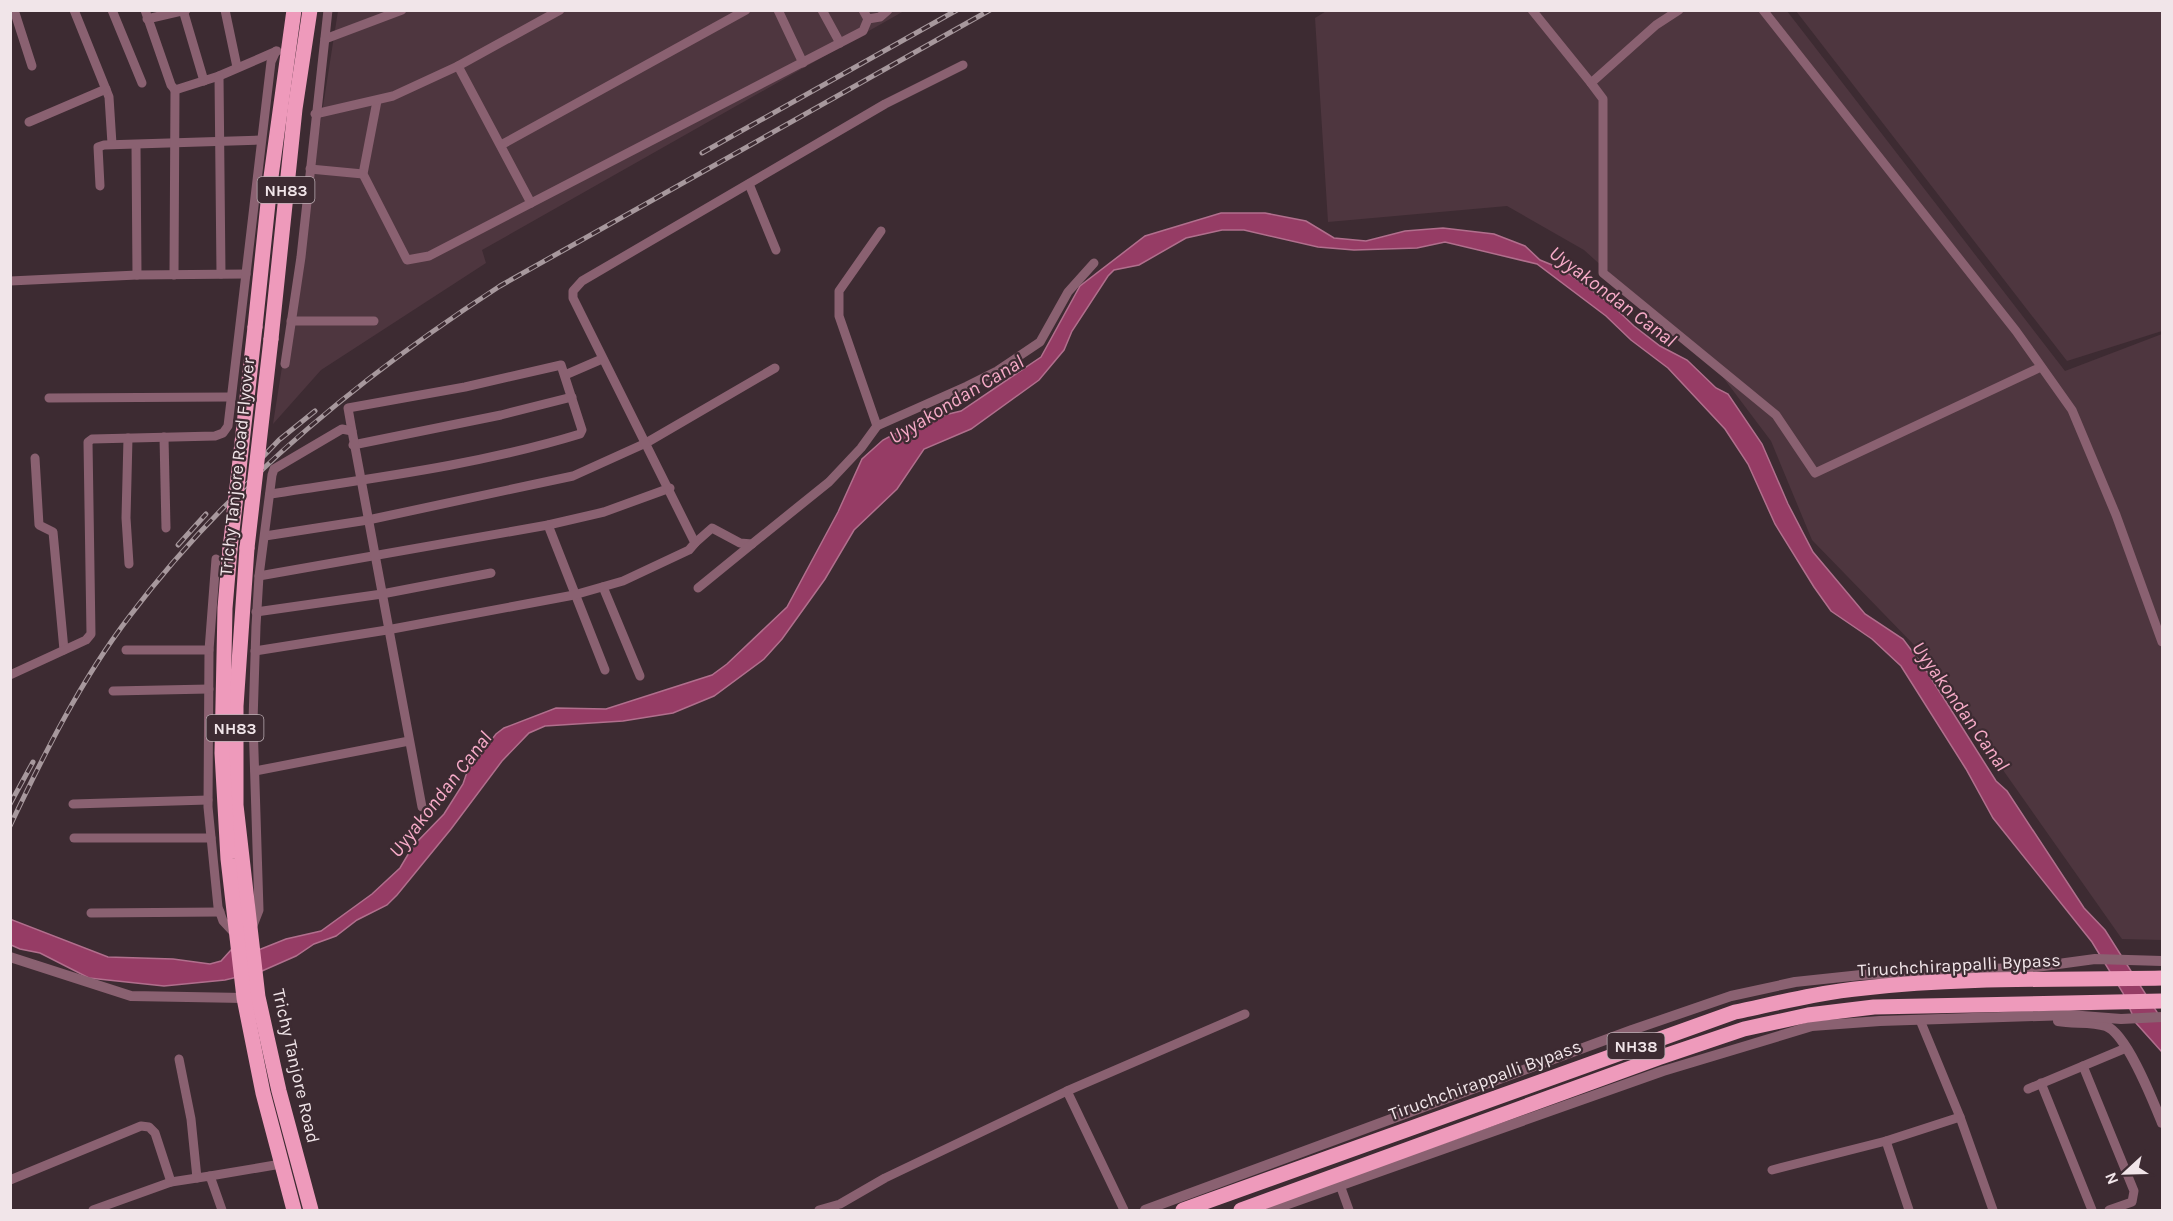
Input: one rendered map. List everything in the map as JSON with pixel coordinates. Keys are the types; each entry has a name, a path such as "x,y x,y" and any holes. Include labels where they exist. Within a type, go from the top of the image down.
{"highway":[{"name":"NH83","path":"282,49 294,10"},
{"name":"Trichy Tanjore Road Flyover","path":"234,908 239,639 295,109 310,10"},
{"name":"Trichy Tanjore Road Flyover","path":"246,938 234,908 228,859 222,753 225,608 243,419 284,78 282,49"},
{"name":"Trichy Tanjore Road","path":"246,938 250,982 311,1210"},
{"name":"Tiruchchirappalli Bypass","path":"1183,1210 1734,1012 1801,997 1865,988 1976,980 2163,978"},
{"name":"Trichy Tanjore Road","path":"250,982 244,998 263,1093 294,1210"},
{"name":"Tiruchchirappalli Bypass","path":"1241,1210 1646,1062 1744,1029 1808,1015 1874,1007 2163,1000"}],"street":[{"path":"74,10 106,89 111,108 108,116 112,144"},
{"path":"112,10 142,83"},
{"path":"225,10 237,67"},
{"path":"285,364 328,10"},
{"path":"325,39 402,10"},
{"path":"315,114 376,101 458,66 560,10"},
{"path":"501,145 746,10"},
{"path":"777,10 802,63"},
{"path":"822,10 840,43"},
{"path":"376,101 363,174 407,260 429,256 802,63 863,31 865,15 880,17 888,10"},
{"path":"1532,10 1603,99 1603,273 1776,415 1815,473 2041,367"},
{"path":"1591,82 1656,25 1679,10"},
{"path":"1763,10 2016,331 2072,411 2116,515 2163,642"},
{"path":"13,11 32,66"},
{"path":"174,275 175,90 171,85 146,15 184,11 204,81"},
{"path":"175,90 219,76 282,49"},
{"path":"10,675 86,640 92,630 88,442 92,438 216,436 224,434 228,426 229,397 271,62 282,49"},
{"path":"695,543 670,488 602,359 573,298 576,285 885,104 963,65"},
{"path":"458,66 531,203"},
{"path":"219,76 221,274"},
{"path":"29,122 106,89"},
{"path":"99,186 98,147 112,144 175,145 221,140 261,140"},
{"path":"136,145 137,274"},
{"path":"310,169 363,174"},
{"path":"749,184 776,250"},
{"path":"878,426 839,316 838,303 839,291 881,231"},
{"path":"698,588 829,482 878,426 967,387 1040,342 1068,292 1094,263"},
{"path":"10,281 137,274 246,274"},
{"path":"291,321 374,321"},
{"path":"565,375 602,359"},
{"path":"270,494 361,480 456,464 580,434 582,430 561,365 465,387 348,408 352,445 361,480 387,630 422,807"},
{"path":"265,536 368,520 573,476 646,443 775,368"},
{"path":"50,398 229,397"},
{"path":"352,445 501,415 572,397"},
{"path":"234,908 223,921 246,938 259,910 255,771 256,612 274,469 342,429 352,431"},
{"path":"164,437 166,528"},
{"path":"128,438 126,518 129,564"},
{"path":"34,458 39,525 53,532 64,650"},
{"path":"259,576 548,525 604,512 670,488"},
{"path":"548,525 605,670"},
{"path":"255,651 387,630 574,595 623,581 689,550 712,528 740,543 752,543"},
{"path":"216,559 209,650 208,800 211,838 234,908"},
{"path":"256,612 382,594 490,573"},
{"path":"603,586 640,676"},
{"path":"126,650 209,650"},
{"path":"113,691 209,689"},
{"path":"255,771 409,741"},
{"path":"73,804 208,800"},
{"path":"74,838 211,838"},
{"path":"91,914 234,908"},
{"path":"10,957 131,996 244,998"},
{"path":"1145,1210 1632,1029 1731,996 1796,982 1861,975 2036,967 2095,959 2163,961"},
{"path":"819,1210 840,1204 885,1178 1067,1091 1245,1014"},
{"path":"2038,1016 2063,1022 2106,1026 2118,1035 2139,1069 2163,1123"},
{"path":"1271,1210 1749,1043 1812,1026 2038,1016 2121,1019 2163,1017"},
{"path":"1920,1020 1960,1117 1993,1210"},
{"path":"2028,1089 2126,1048"},
{"path":"179,1059 191,1119 197,1178"},
{"path":"2083,1066 2134,1191 2132,1202 2109,1210"},
{"path":"2041,1083 2092,1210"},
{"path":"1067,1091 1124,1210"},
{"path":"1772,1170 1886,1141 1960,1117"},
{"path":"10,1180 141,1126 155,1133 171,1182"},
{"path":"1886,1141 1910,1210"},
{"path":"93,1210 171,1182 281,1164"},
{"path":"210,1176 222,1210"},
{"path":"1340,1185 1349,1210"}],"shaded area":[{"path":"1328,10 1787,11 2065,371 2162,334 2162,940 2122,939 1917,648 1812,540 1771,441 1719,372 1584,250 1507,206 1328,222 1315,18"},
{"path":"338,11 904,11 482,250 486,263 321,370 273,424"},
{"path":"1796,11 2162,11 2162,331 2067,361"},
{"path":"1221,213 1265,213 1306,221 1334,238 1366,241 1405,231 1443,228 1494,234 1525,246 1540,260 1562,269 1612,305 1660,346 1687,360 1716,388 1728,394 1762,444 1788,504 1813,552 1865,614 1903,639 1924,667 1996,781 2007,791 2084,908 2105,930 2162,1020 2162,1052 2136,1023 2123,993 2092,942 1993,818 1966,769 1901,666 1872,639 1831,611 1775,524 1748,464 1725,429 1668,368 1631,340 1606,316 1537,264 1445,242 1417,248 1354,250 1318,247 1244,230 1222,230 1186,238 1139,265 1114,270 1072,331 1064,350 1039,380 971,429 924,449 897,489 854,530 825,579 782,639 764,659 714,696 673,713 623,721 545,726 529,733 502,761 397,895 387,905 357,920 336,936 314,944 296,956 262,971 225,980 164,986 89,978 40,953 11,945 10,919 108,957 173,959 210,964 221,961 231,950 261,949 286,939 321,931 372,894 400,868 413,846 444,814 463,784 467,772 496,734 504,728 556,708 606,709 712,675 727,664 787,607 838,512 862,459 883,440 900,431 932,418 961,411 1041,357 1080,286 1145,236"}],"railway":[{"path":"702,153 957,10"},
{"path":"10,826 79,692 129,617 168,568 210,522 300,435 348,395 397,357 500,286 990,10"},
{"path":"255,465 279,440 315,411"},
{"path":"178,545 206,514"},
{"path":"10,804 33,762"}],"water label":[{"name":"Uyyakondan Canal","path":"1613,296"},
{"name":"Uyyakondan Canal","path":"956,399"},
{"name":"Uyyakondan Canal","path":"1961,706"},
{"name":"Uyyakondan Canal","path":"440,794"}]}
